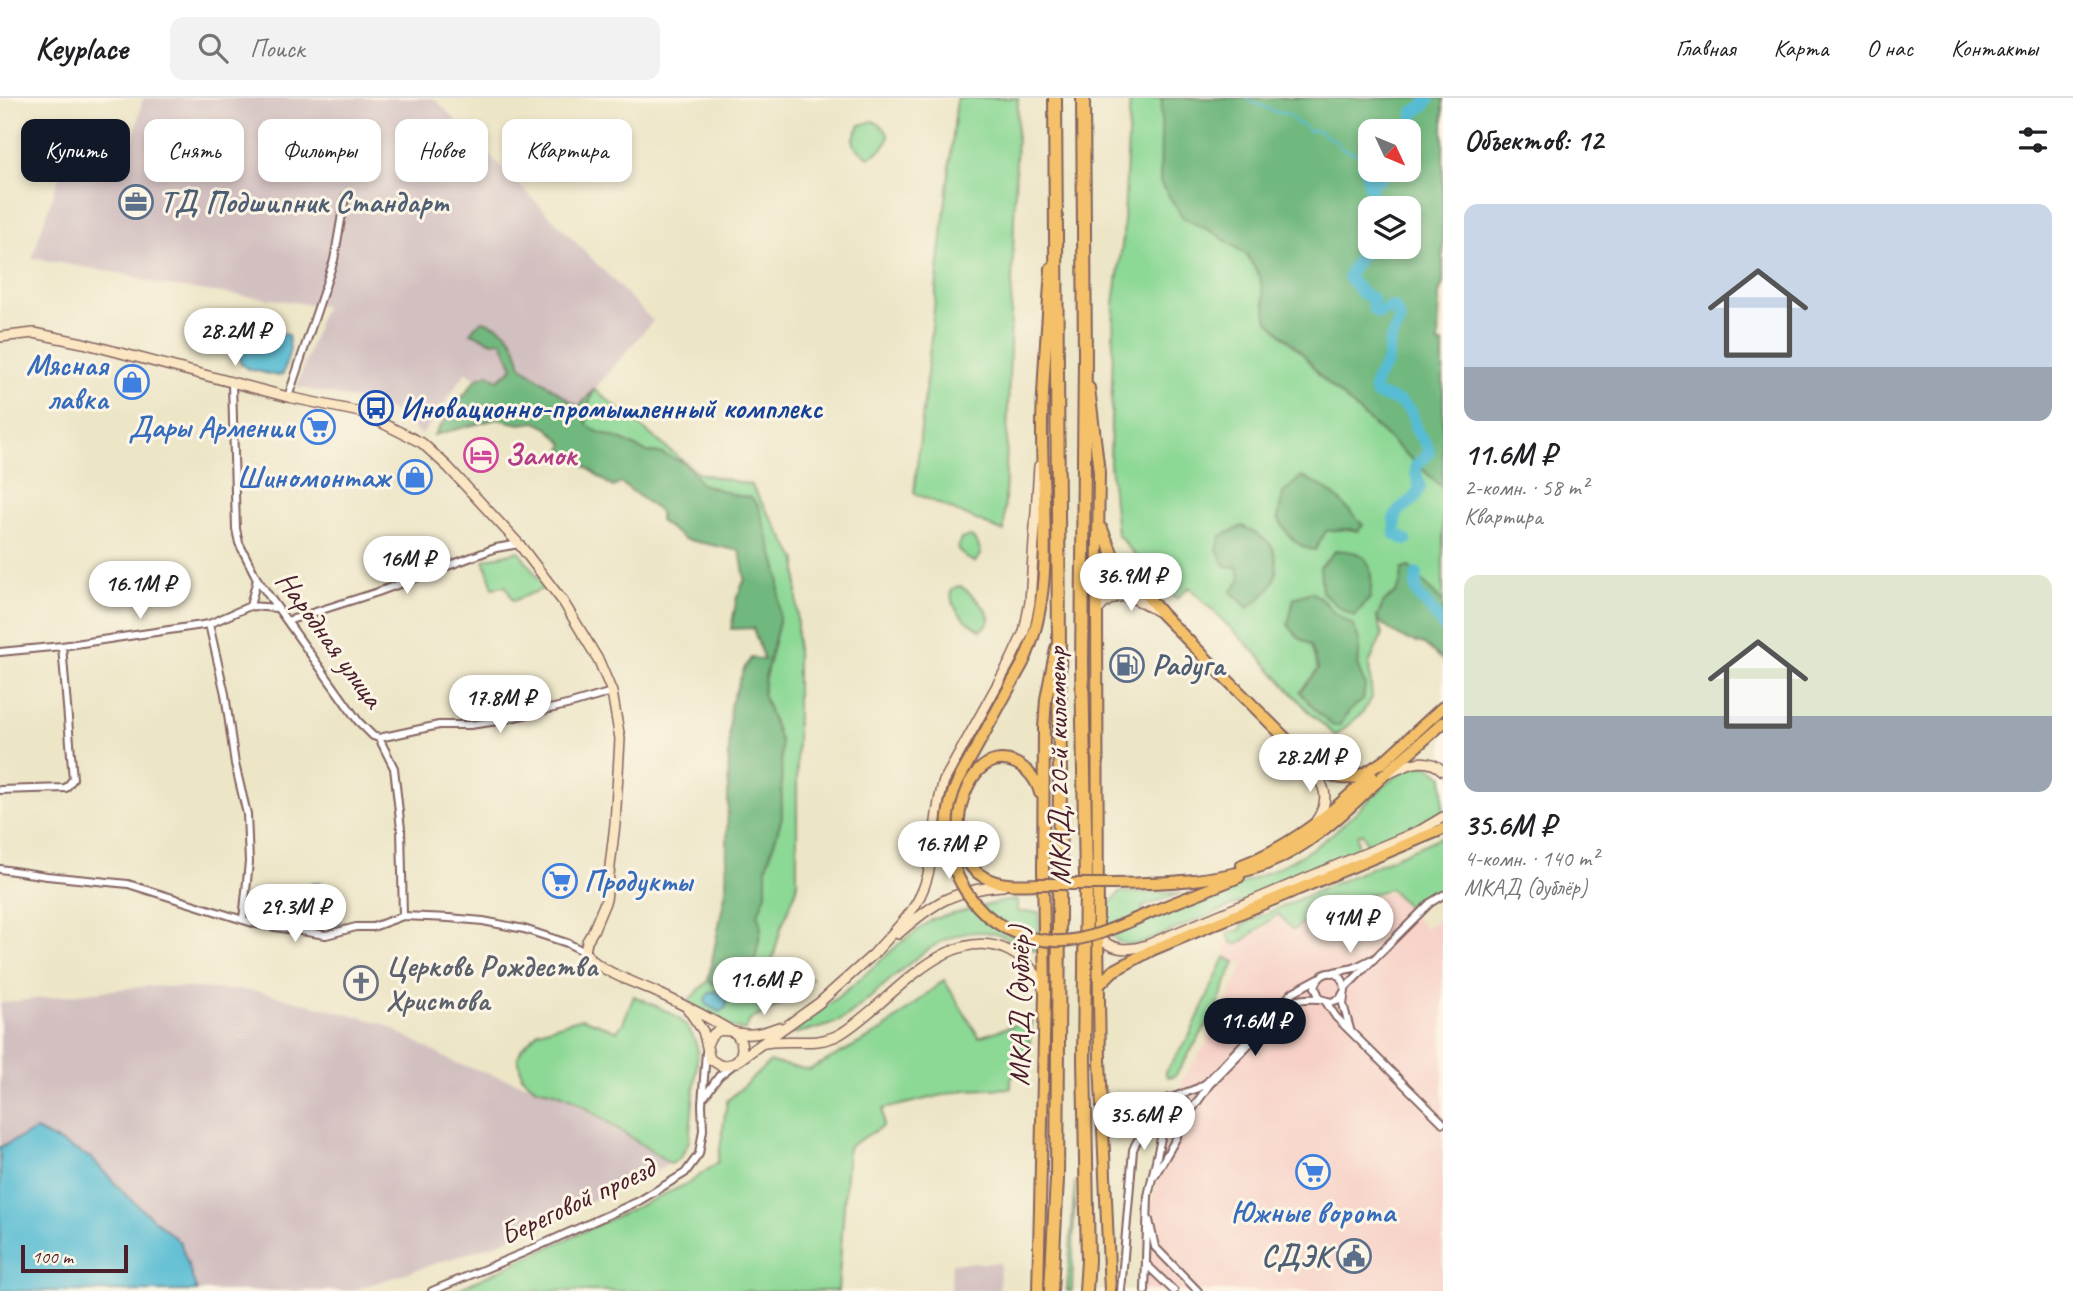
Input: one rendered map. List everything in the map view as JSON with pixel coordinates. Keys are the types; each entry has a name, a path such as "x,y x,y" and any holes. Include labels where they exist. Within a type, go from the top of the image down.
{"highway":[{"name":"МКАД, 20-й километр","path":"1051,1291 1057,1179 1060,781 1055,98"},
{"name":"МКАД, 20-й километр","path":"1083,98 1085,358 1082,665 1088,1260 1086,1291"}],"main road":[{"path":"1055,210 1042,425 1044,581 1035,632 1023,663 958,781 947,824 952,864 973,901 999,924 1031,937 1062,941 1099,933 1266,864 1306,842 1334,822 1443,723"},
{"path":"1085,358 1099,472 1098,937 1110,1291"},
{"path":"1099,523 1114,555 1162,614 1307,760 1321,770 1343,779 1367,773 1385,760"},
{"name":"МКАД (дублёр)","path":"1038,1291 1045,995 1046,699 1058,639"},
{"path":"1217,876 1276,850 1309,830 1443,707"},
{"path":"1044,809 1036,780 1025,767 1017,763 996,761 984,766 971,781 962,806 960,843 967,862 984,877 1012,885 1166,883 1244,871 1266,864"},
{"path":"1099,985 1113,971 1152,950 1443,829"}],"street":[{"path":"288,397 334,260 345,197"},
{"path":"0,337 34,333 83,343 288,397 360,412 422,443 448,467 519,544 564,603 599,661 611,692 620,738 615,824 607,900 587,941 585,952"},
{"name":"Народная улица","path":"232,383 236,529 239,543 257,579 358,721 373,736 379,738 394,768 401,829 403,916"},
{"path":"873,955 921,895 929,867 938,800 944,781 1012,660 1024,632 1030,602 1042,425"},
{"path":"287,621 378,592 496,548 519,544"},
{"path":"250,606 257,579"},
{"path":"1097,611 1108,600 1130,597 1162,614"},
{"path":"0,652 62,646 209,624 250,606 277,608"},
{"path":"209,624 247,814 249,862 243,920"},
{"path":"0,790 66,788 73,779 62,646"},
{"path":"379,738 439,725 498,721 611,692"},
{"path":"1307,760 1322,783 1325,794 1325,806 1309,830"},
{"path":"1382,777 1413,762 1426,762 1443,771"},
{"path":"1098,937 1121,950 1147,945 1421,830 1443,817"},
{"path":"0,869 128,884 256,925 326,934 356,927 373,927 403,916 484,921 524,929 567,943 585,952 596,965 687,1008 732,1032 740,1038 743,1047 741,1056 735,1063 717,1065 710,1059 703,1031 687,1008"},
{"path":"702,1104 712,1084 735,1063 819,1003 905,927 942,900 976,889 1012,885"},
{"path":"1375,958 1354,968 1324,974 1293,992 1206,1083 1166,1099 1159,1108 1158,1116 1163,1124 1178,1128 1186,1123 1209,1085 1289,1002 1305,998 1335,1002 1340,999 1345,989 1375,958 1430,903 1443,895"},
{"path":"761,1044 824,1041 839,1035 931,961 952,949 968,945 1005,949 1020,957 1039,978 1045,995"},
{"path":"1332,973 1343,980 1343,1004 1351,1031"},
{"path":"1319,978 1315,991 1336,1017 1443,1123"},
{"path":"707,1050 714,1034 723,1030 746,1034 761,1033 798,1018"},
{"name":"Береговой проезд","path":"432,1291 639,1201 685,1173 699,1154 703,1130 702,1104 707,1050"},
{"path":"1174,1097 1185,1102 1189,1114"},
{"path":"1145,1291 1146,1211 1163,1124"},
{"path":"1121,1291 1133,1150 1138,1139 1150,1128 1163,1124"},
{"path":"1150,1184 1177,1137 1178,1128"},
{"path":"1146,1211 1156,1247 1198,1291"},
{"path":"1146,1264 1174,1291"}],"shaded area":[{"path":"143,98 434,98 455,119 395,119 395,182 488,182 488,153 502,167 502,182 516,182 653,321 579,407 521,366 518,348 491,323 482,321 475,326 502,341 513,368 498,380 487,375 476,379 466,372 422,435 383,405 297,387 324,306 160,285 128,275 32,258 57,182 130,182 132,145"},
{"path":"1391,892 1425,928 1443,916 1443,1291 1142,1291 1145,1233 1183,1079 1204,1048 1244,965 1227,958 1224,943 1240,945 1278,917 1293,931 1330,908"},
{"path":"148,986 258,991 382,1023 453,1062 574,1100 671,1164 496,1244 351,1291 197,1291 180,1242 128,1197 91,1158 36,1130 0,1147 0,1003"},
{"path":"952,1263 1000,1263 999,1291 951,1291"}],"green space":[{"path":"957,98 1018,98 1004,532 914,493"},
{"path":"1130,98 1162,98 1183,218 1213,232 1247,255 1260,277 1268,321 1304,355 1320,376 1443,488 1443,603 1409,568 1396,593 1389,597 1377,616 1382,635 1369,664 1372,698 1362,713 1336,736 1311,714 1259,656 1189,587 1177,599 1161,585 1117,534 1110,463 1114,304 1123,238"},
{"path":"1162,98 1443,98 1443,283 1439,294 1438,344 1443,344 1443,488 1320,376 1304,355 1268,321 1260,277 1247,255 1213,232 1183,218 1160,182"},
{"path":"873,121 886,130 888,140 882,149 869,157 855,147 853,139 860,125"},
{"path":"482,321 499,327 510,336 521,366 579,407 594,389 586,412 587,425 647,452 660,453 685,463 701,484 738,496 751,497 759,507 779,581 779,622 763,694 781,743 782,817 766,868 766,894 758,914 761,927 752,978 737,998 708,981 726,890 730,706 751,658 764,660 753,628 731,629 737,597 745,579 740,551 684,539 660,521 660,512 621,483 613,487 562,449 564,444 548,428 536,422 520,424 497,419 434,435 476,379 488,374 498,380 513,368 502,341 493,342 471,333"},
{"path":"594,389 698,473 751,485 797,560 797,888 781,928 771,966 780,980 790,985 812,978 779,1006 750,1020 745,1031 715,1020 688,1001 708,981 719,985 726,993 746,989 752,978 761,927 758,914 766,893 766,868 782,817 777,731 763,694 779,622 751,497 738,496 701,484 660,453 647,452 587,425 586,412"},
{"path":"1301,477 1327,490 1342,503 1363,525 1358,531 1326,531 1315,550 1302,546 1293,539 1278,518 1283,493"},
{"path":"1243,526 1270,544 1276,559 1273,583 1265,594 1248,608 1231,592 1241,579 1237,567 1226,566 1217,550 1221,536"},
{"path":"970,536 981,552 975,562 966,558 957,548 961,539"},
{"path":"1336,550 1359,554 1370,568 1370,598 1354,616 1322,592 1320,567"},
{"path":"519,551 545,588 513,601 506,586 493,588 484,560"},
{"path":"1409,567 1443,603 1443,660 1424,644 1394,633 1377,617 1384,602 1396,593 1401,582 1402,569"},
{"path":"961,586 988,613 987,625 980,630 964,618 953,603 951,591"},
{"path":"1311,592 1321,598 1334,613 1353,625 1360,642 1358,668 1365,685 1363,700 1350,710 1340,725 1333,726 1300,692 1318,669 1311,645 1299,638 1288,625 1294,598"},
{"path":"1419,765 1429,766 1443,776 1441,816 1374,848 1368,846 1362,833 1357,835 1359,854 1142,943 1124,944 1113,937 1108,924 1107,907 1120,892 1181,893 1142,907 1147,919 1247,881 1313,848 1338,829 1391,780"},
{"path":"1443,836 1443,887 1422,900 1412,911 1390,889 1332,904 1293,930 1278,914 1239,944 1232,943 1227,933 1242,929 1241,926 1256,918"},
{"path":"1017,900 1017,912 1039,912 1040,947 1036,951 991,933 970,932 950,938 913,960 846,1017 819,1028 790,1034 787,1032 852,986 899,944 933,919"},
{"path":"1225,957 1235,962 1213,1015 1175,1076 1168,1077 1166,1071 1190,1035"},
{"path":"944,980 979,1037 1032,1019 1028,1055 1011,1079 1011,1088 965,1090 883,1109 883,1126 848,1147 838,1291 454,1291 689,1183 718,1162 727,1101 770,1062 809,1070 880,1032"},
{"path":"634,996 666,1010 683,1022 698,1052 689,1141 681,1157 671,1164 574,1100 536,1088 522,1077 518,1057 522,1048 539,1031 582,1018 617,1031"},
{"path":"1075,1181 1072,1291 1067,1291"}],"water":[{"path":"260,327 288,335 290,350 283,374 278,376 248,369 241,364 239,352 242,342 249,333"},
{"path":"319,883 337,914 340,925 314,925 306,896 311,884"},
{"path":"716,991 727,998 726,1008 720,1012 705,1002 708,994"},
{"path":"36,1130 91,1158 128,1197 180,1242 197,1291 0,1291 0,1147"}],"waterway":[{"path":"1248,98 1278,113 1292,116 1296,123 1308,131 1318,130 1334,139 1340,148 1358,154"},
{"path":"1413,119 1413,112 1424,106 1429,98"},
{"path":"1368,182 1373,199 1372,202 1367,202 1364,211 1368,241 1349,278 1361,292 1373,299 1374,310 1379,313 1394,307 1400,319 1390,342 1387,363 1374,388 1376,394 1407,407 1429,453 1416,466 1420,487 1414,499 1400,509 1394,519 1395,534 1406,540"},
{"path":"1417,574 1417,592 1443,626"}],"place":[{"name":"ТД Подшипник Стандарт","path":"136,202"},
{"name":"Мясная лавка","path":"132,382"},
{"name":"Иновационно-промышленный комплекс","path":"376,408"},
{"name":"Дары Армении","path":"318,427"},
{"name":"Замок","path":"481,455"},
{"name":"Шиномонтаж","path":"415,477"},
{"name":"Радуга","path":"1127,665"},
{"name":"Продукты","path":"560,881"},
{"name":"Церковь Рождества Христова","path":"361,983"},
{"name":"Южные ворота","path":"1313,1172"},
{"name":"СДЭК","path":"1354,1256"}]}
